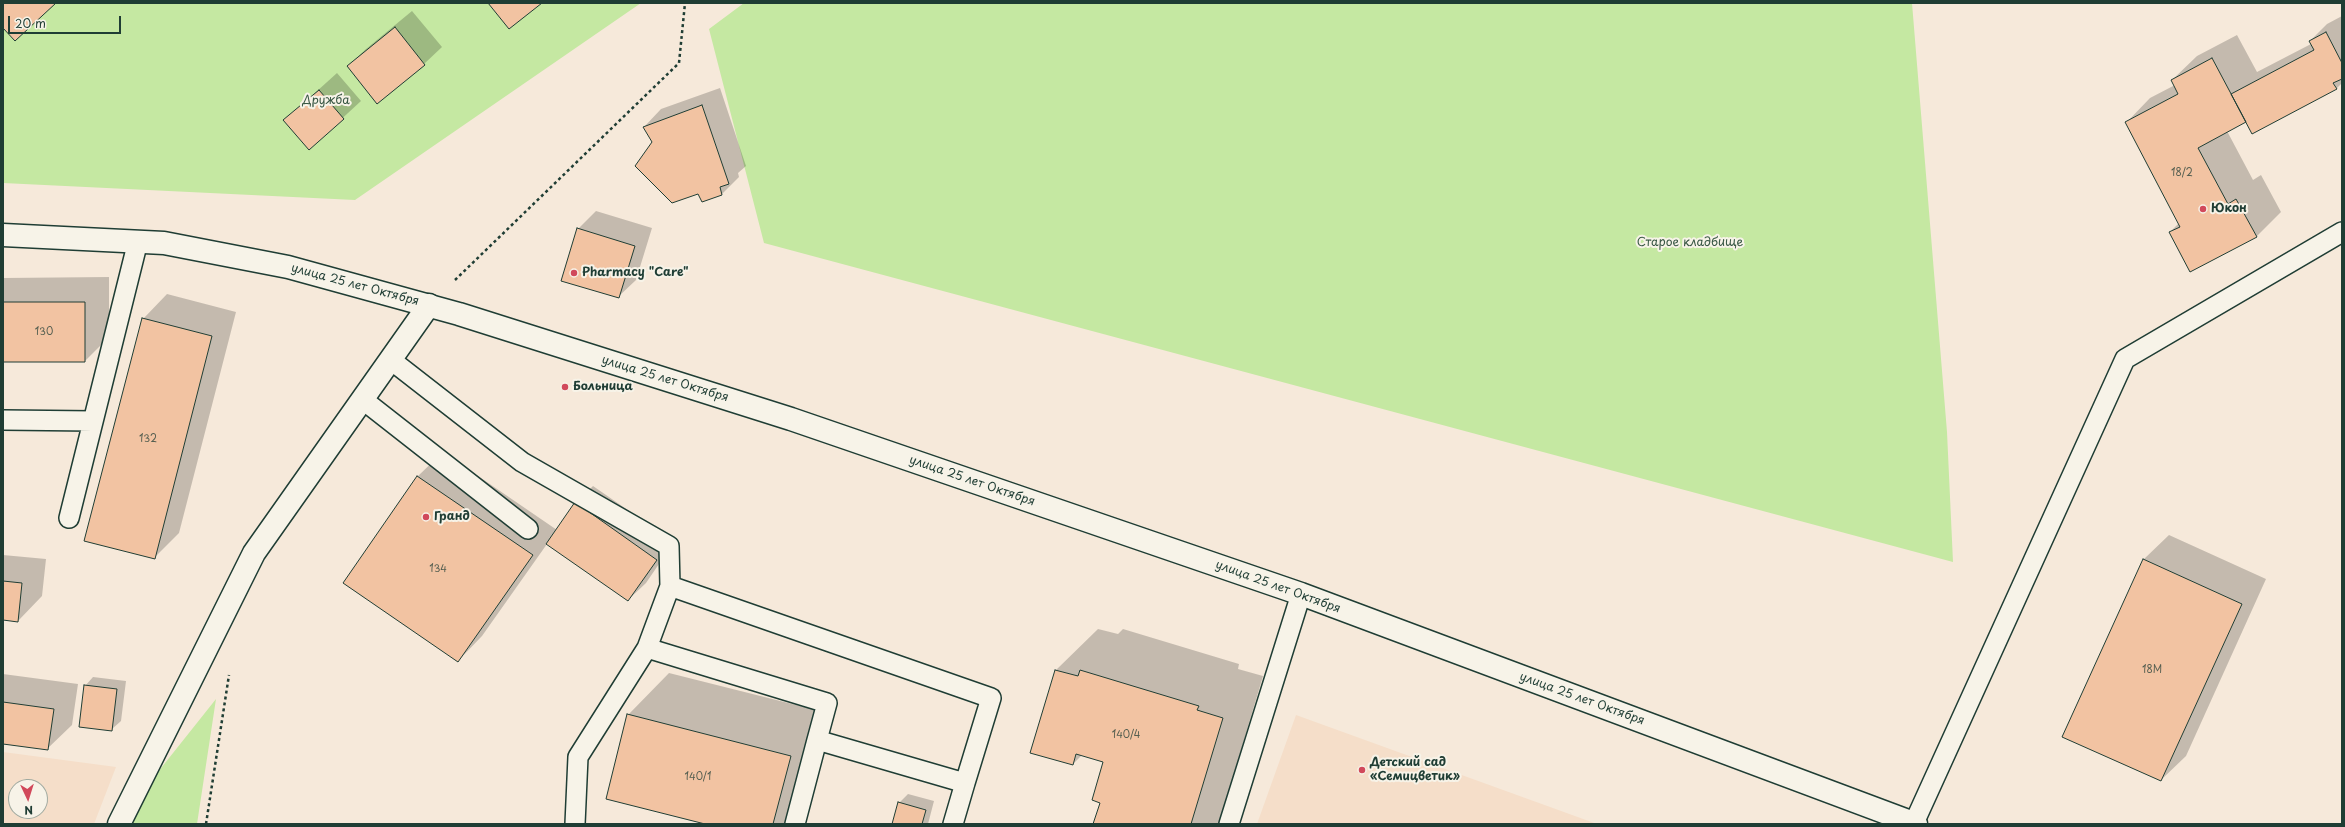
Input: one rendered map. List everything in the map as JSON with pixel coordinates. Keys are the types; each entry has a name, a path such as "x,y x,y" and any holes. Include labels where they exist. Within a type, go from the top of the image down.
{"street":[{"name":"улица 25 лет Октября","path":"3,235 164,243 288,267 429,305 791,418 1301,594 1915,824"},
{"path":"119,824 254,553 429,305"}],"lane":[{"path":"1915,824 2125,359 2342,232"},
{"path":"69,518 138,241"},
{"path":"391,360 522,462 669,546 670,586 647,648 578,757 575,824"},
{"path":"362,399 528,529"},
{"path":"3,420 93,421"},
{"path":"670,586 991,698 953,824"},
{"path":"1230,824 1301,594"},
{"path":"647,648 827,703 795,824"},
{"path":"817,740 965,783"}],"path":[{"path":"429,305 679,63 684,3"},
{"path":"206,824 230,679 229,672"}],"shaded area":[{"name":"Детский сад «Семицветик»","path":"1296,715 1597,824 1257,824"},
{"path":"3,752 116,767 94,824 3,824"}],"green space":[{"name":"Дружба","path":"3,3 641,3 355,200 3,183"},
{"name":"Старое кладбище","path":"744,3 1912,3 1947,432 1953,562 764,243 709,29"},
{"path":"216,699 197,824 133,824 138,797"}],"building":[{"path":"3,3 56,3 15,41 3,28"},
{"path":"488,3 542,3 509,29"},
{"path":"395,27 425,65 377,104 347,66"},
{"path":"2326,32 2342,63 2342,79 2333,83 2337,89 2252,134 2231,94 2314,50 2309,41"},
{"path":"2212,58 2246,122 2198,148 2228,204 2236,199 2257,237 2190,272 2169,232 2180,227 2125,122 2178,94 2171,80"},
{"path":"319,90 344,119 309,150 283,120"},
{"path":"702,105 729,184 720,187 722,195 702,202 698,194 672,203 635,166 652,142 643,127"},
{"path":"577,228 635,246 619,298 561,281"},
{"path":"3,302 85,302 85,362 3,362"},
{"path":"142,318 212,336 155,559 84,541"},
{"path":"417,476 533,555 458,662 343,583"},
{"path":"575,502 657,560 628,601 546,544"},
{"path":"2143,559 2242,604 2161,781 2062,737"},
{"path":"3,581 22,583 18,622 3,620"},
{"path":"1055,670 1078,676 1080,670 1199,706 1197,710 1223,718 1191,824 1093,824 1100,803 1092,800 1103,762 1076,754 1073,765 1030,753"},
{"path":"84,685 117,689 112,731 79,727"},
{"path":"3,702 54,709 48,750 3,744"},
{"path":"627,714 791,756 773,824 705,824 606,799"},
{"path":"898,802 926,810 922,824 892,824"}],"place":[{"name":"Юкон","path":"2203,209"},
{"name":"Pharmacy \"Care\"","path":"574,273"},
{"name":"Больница","path":"565,387"},
{"name":"Гранд","path":"426,517"},
{"name":"Детский сад «Семицветик»","path":"1362,770"}]}
